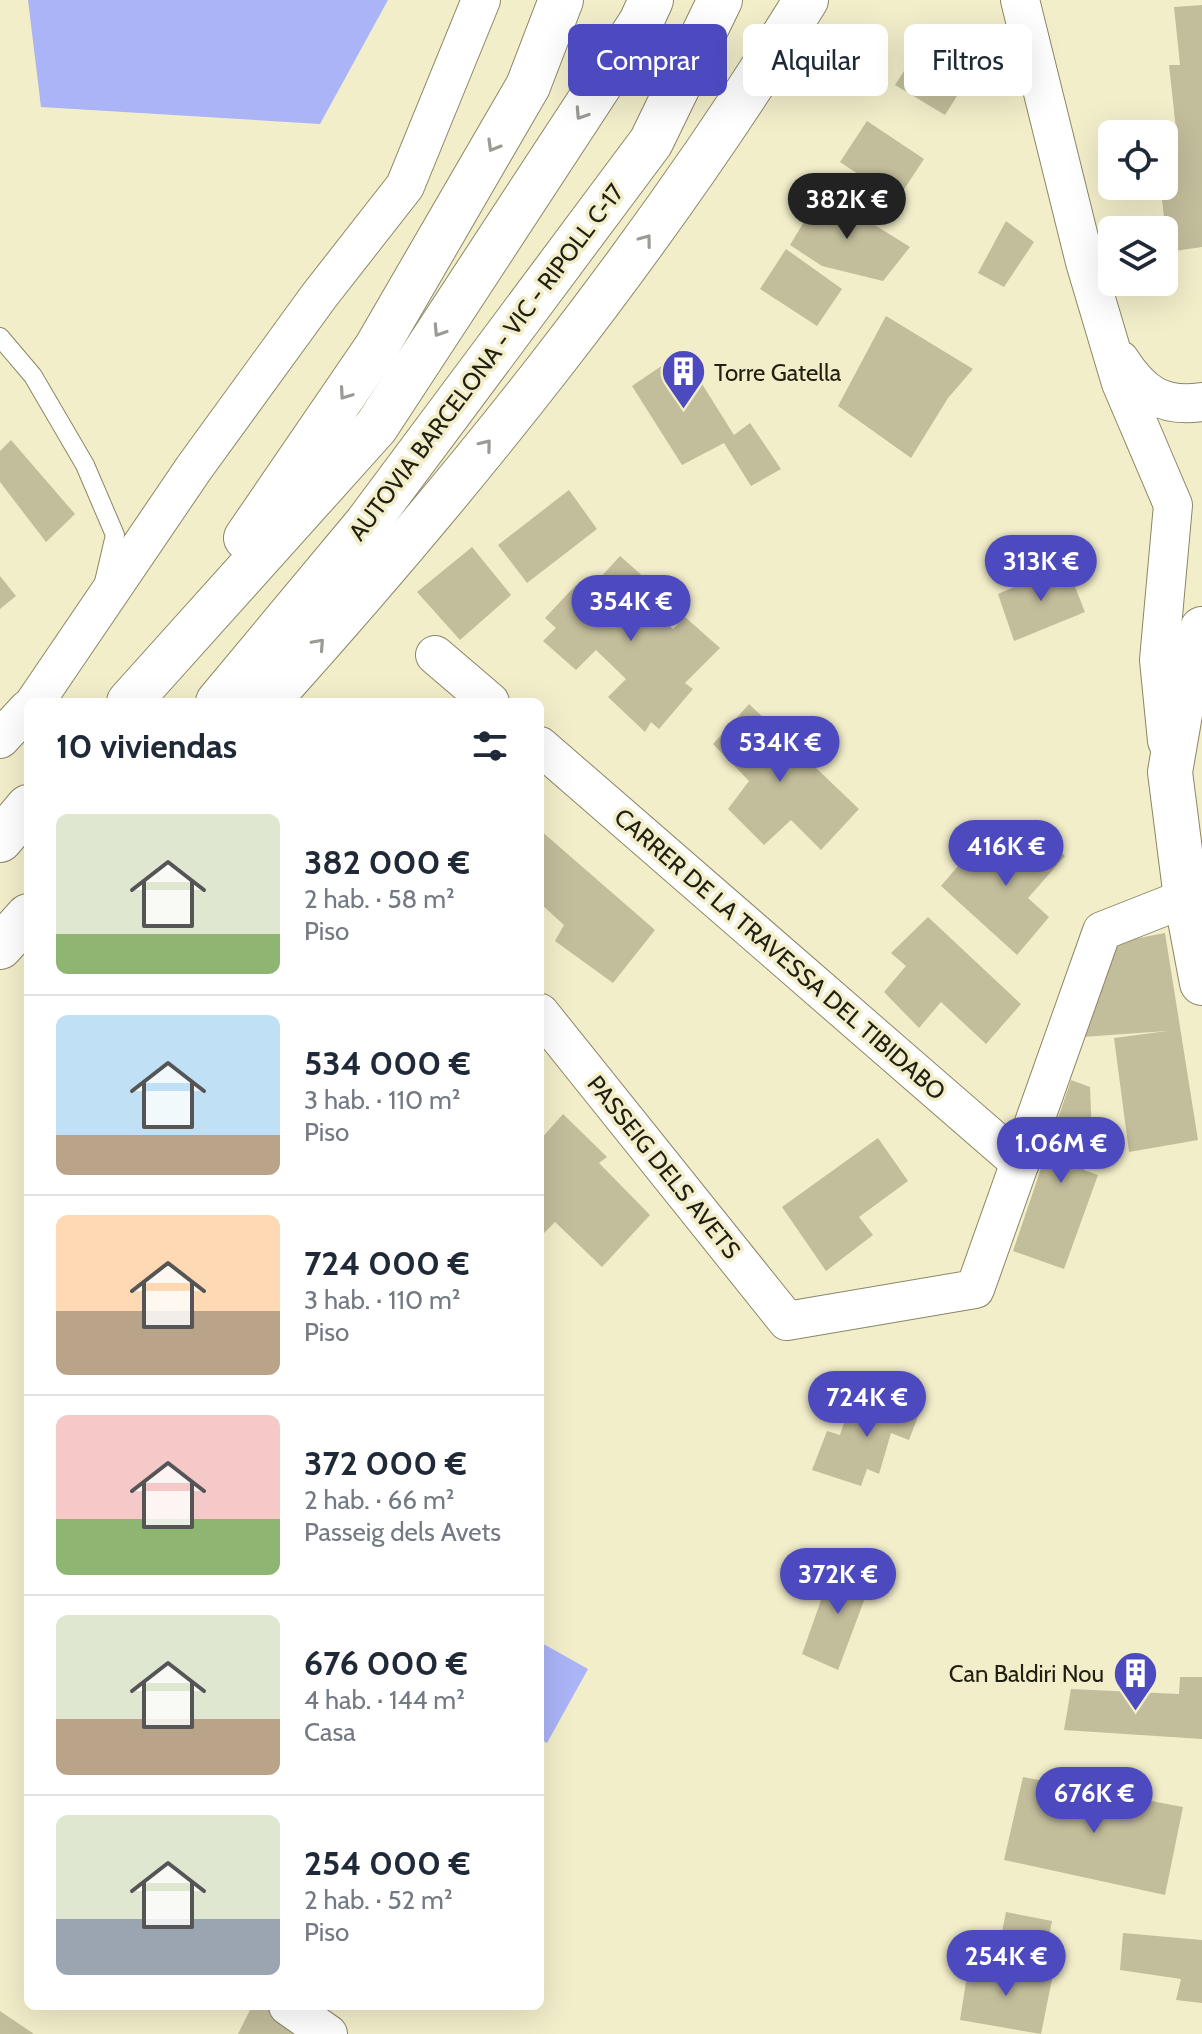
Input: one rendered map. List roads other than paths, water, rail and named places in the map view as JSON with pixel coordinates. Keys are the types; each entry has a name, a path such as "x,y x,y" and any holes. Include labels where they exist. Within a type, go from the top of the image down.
{"main road":[{"path":"118,698 222,573 376,348 528,86 561,0"},
{"name":"AUTOVIA BARCELONA - VIC - RIPOLL C-17","path":"133,698 376,427 641,22 651,0"},
{"name":"AUTOVIA BARCELONA - VIC - RIPOLL C-17","path":"221,698 367,523 651,142 720,0"},
{"path":"271,698 368,590 557,359 675,201 806,0"},
{"path":"1202,629 1186,679 1170,772 1186,898 1202,983"},
{"path":"0,843 24,812"},
{"path":"0,843 24,819"},
{"path":"0,947 24,920"},
{"path":"0,954 24,934"}],"street":[{"path":"38,698 97,608 299,324 405,186 481,0"},
{"path":"1020,0 1121,383 1187,512 1159,660 1170,772"},
{"path":"1109,345 1138,387 1177,406 1202,402"},
{"path":"435,655 485,698"},
{"path":"0,739 24,713"},
{"name":"CARRER DE LA TRAVESSA DEL TIBIDABO","path":"544,749 1020,1163"},
{"path":"1020,1163 1102,931 1186,898"},
{"name":"PASSEIG DELS AVETS","path":"544,1018 787,1321 975,1289 1020,1163"},
{"path":"294,2010 328,2034"}],"lane":[{"path":"0,337 33,376 70,440 115,535 97,608"}],"place":[{"name":"Torre Gatella","path":"683,411"},
{"name":"Can Baldiri Nou","path":"1135,1712"}]}
